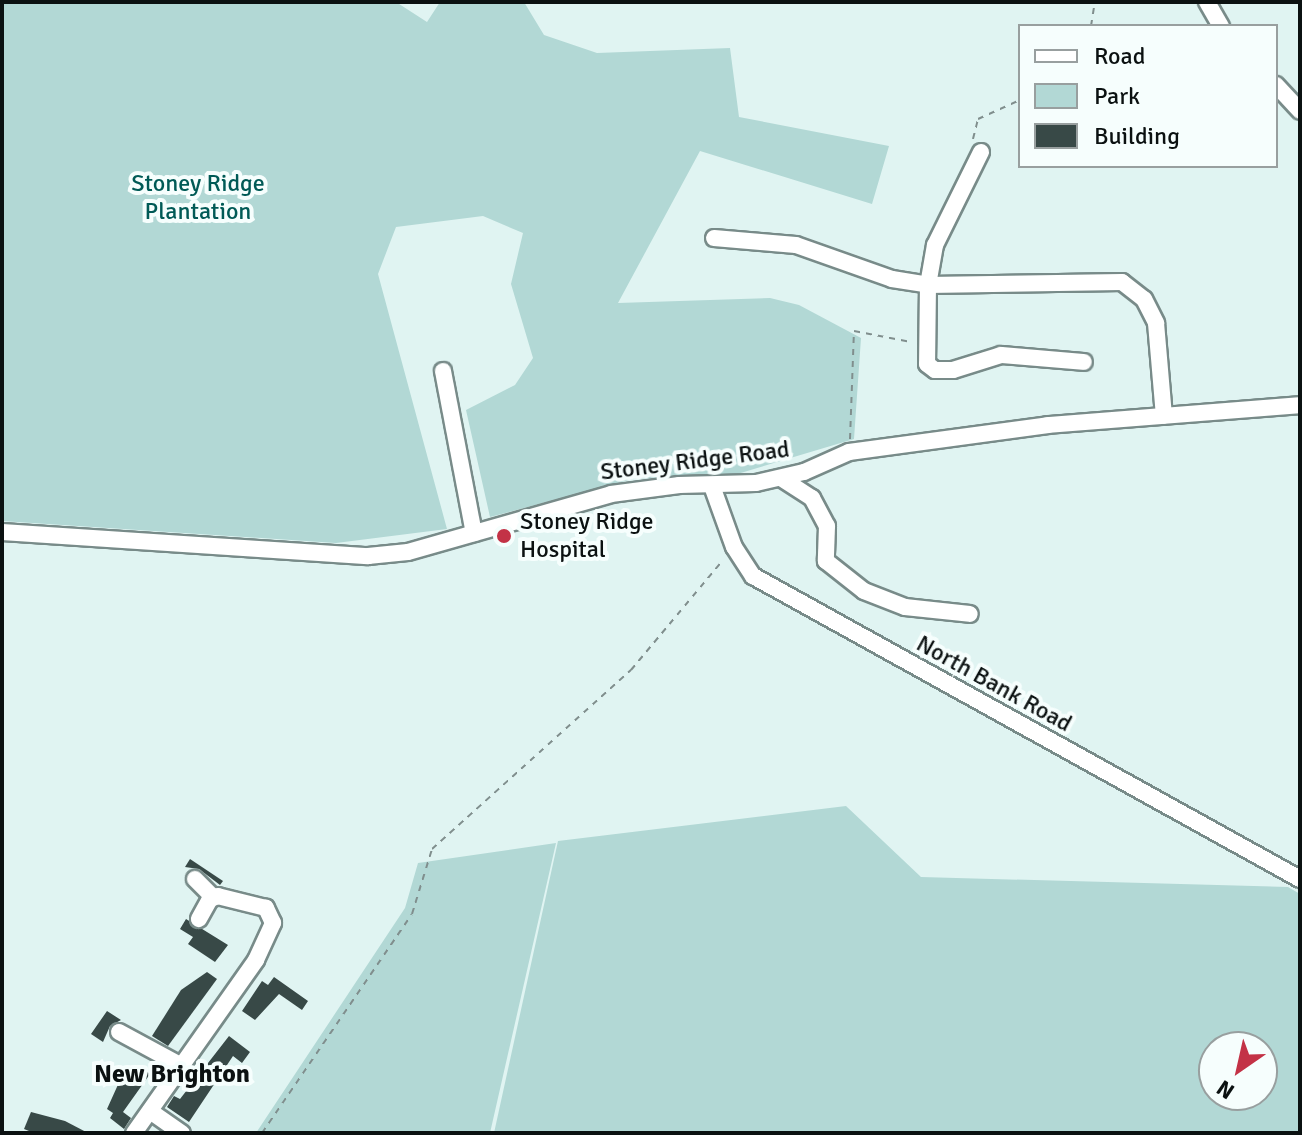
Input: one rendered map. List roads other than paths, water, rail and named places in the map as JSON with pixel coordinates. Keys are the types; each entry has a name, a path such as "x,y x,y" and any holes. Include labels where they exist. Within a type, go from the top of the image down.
{"street":[{"path":"1207,2 1220,24"},
{"path":"1278,87 1300,111"},
{"path":"981,152 935,245 928,285 924,344 927,364 935,370 1001,355 1084,362"},
{"path":"714,238 796,245 892,279 928,285 1122,282 1144,299 1156,323 1164,416"},
{"path":"443,371 474,533"},
{"name":"Stoney Ridge Road","path":"2,532 368,556 408,552 611,494 781,478 849,452 952,436 1300,405"},
{"path":"781,478 812,498 827,526 826,561 864,591 905,607 970,614"},
{"name":"North Bank Road","path":"712,486 734,547 753,576 1300,879"},
{"path":"134,1133 256,960 273,923 266,908 213,897 195,879"},
{"path":"199,919 213,897"},
{"path":"119,1032 182,1066"},
{"path":"150,1111 182,1133"}],"place":[{"name":"Stoney Ridge Hospital","path":"504,536"}],"district":[{"name":"New Brighton","path":"172,1075"}],"park label":[{"name":"Stoney Ridge Plantation","path":"198,198"}]}
